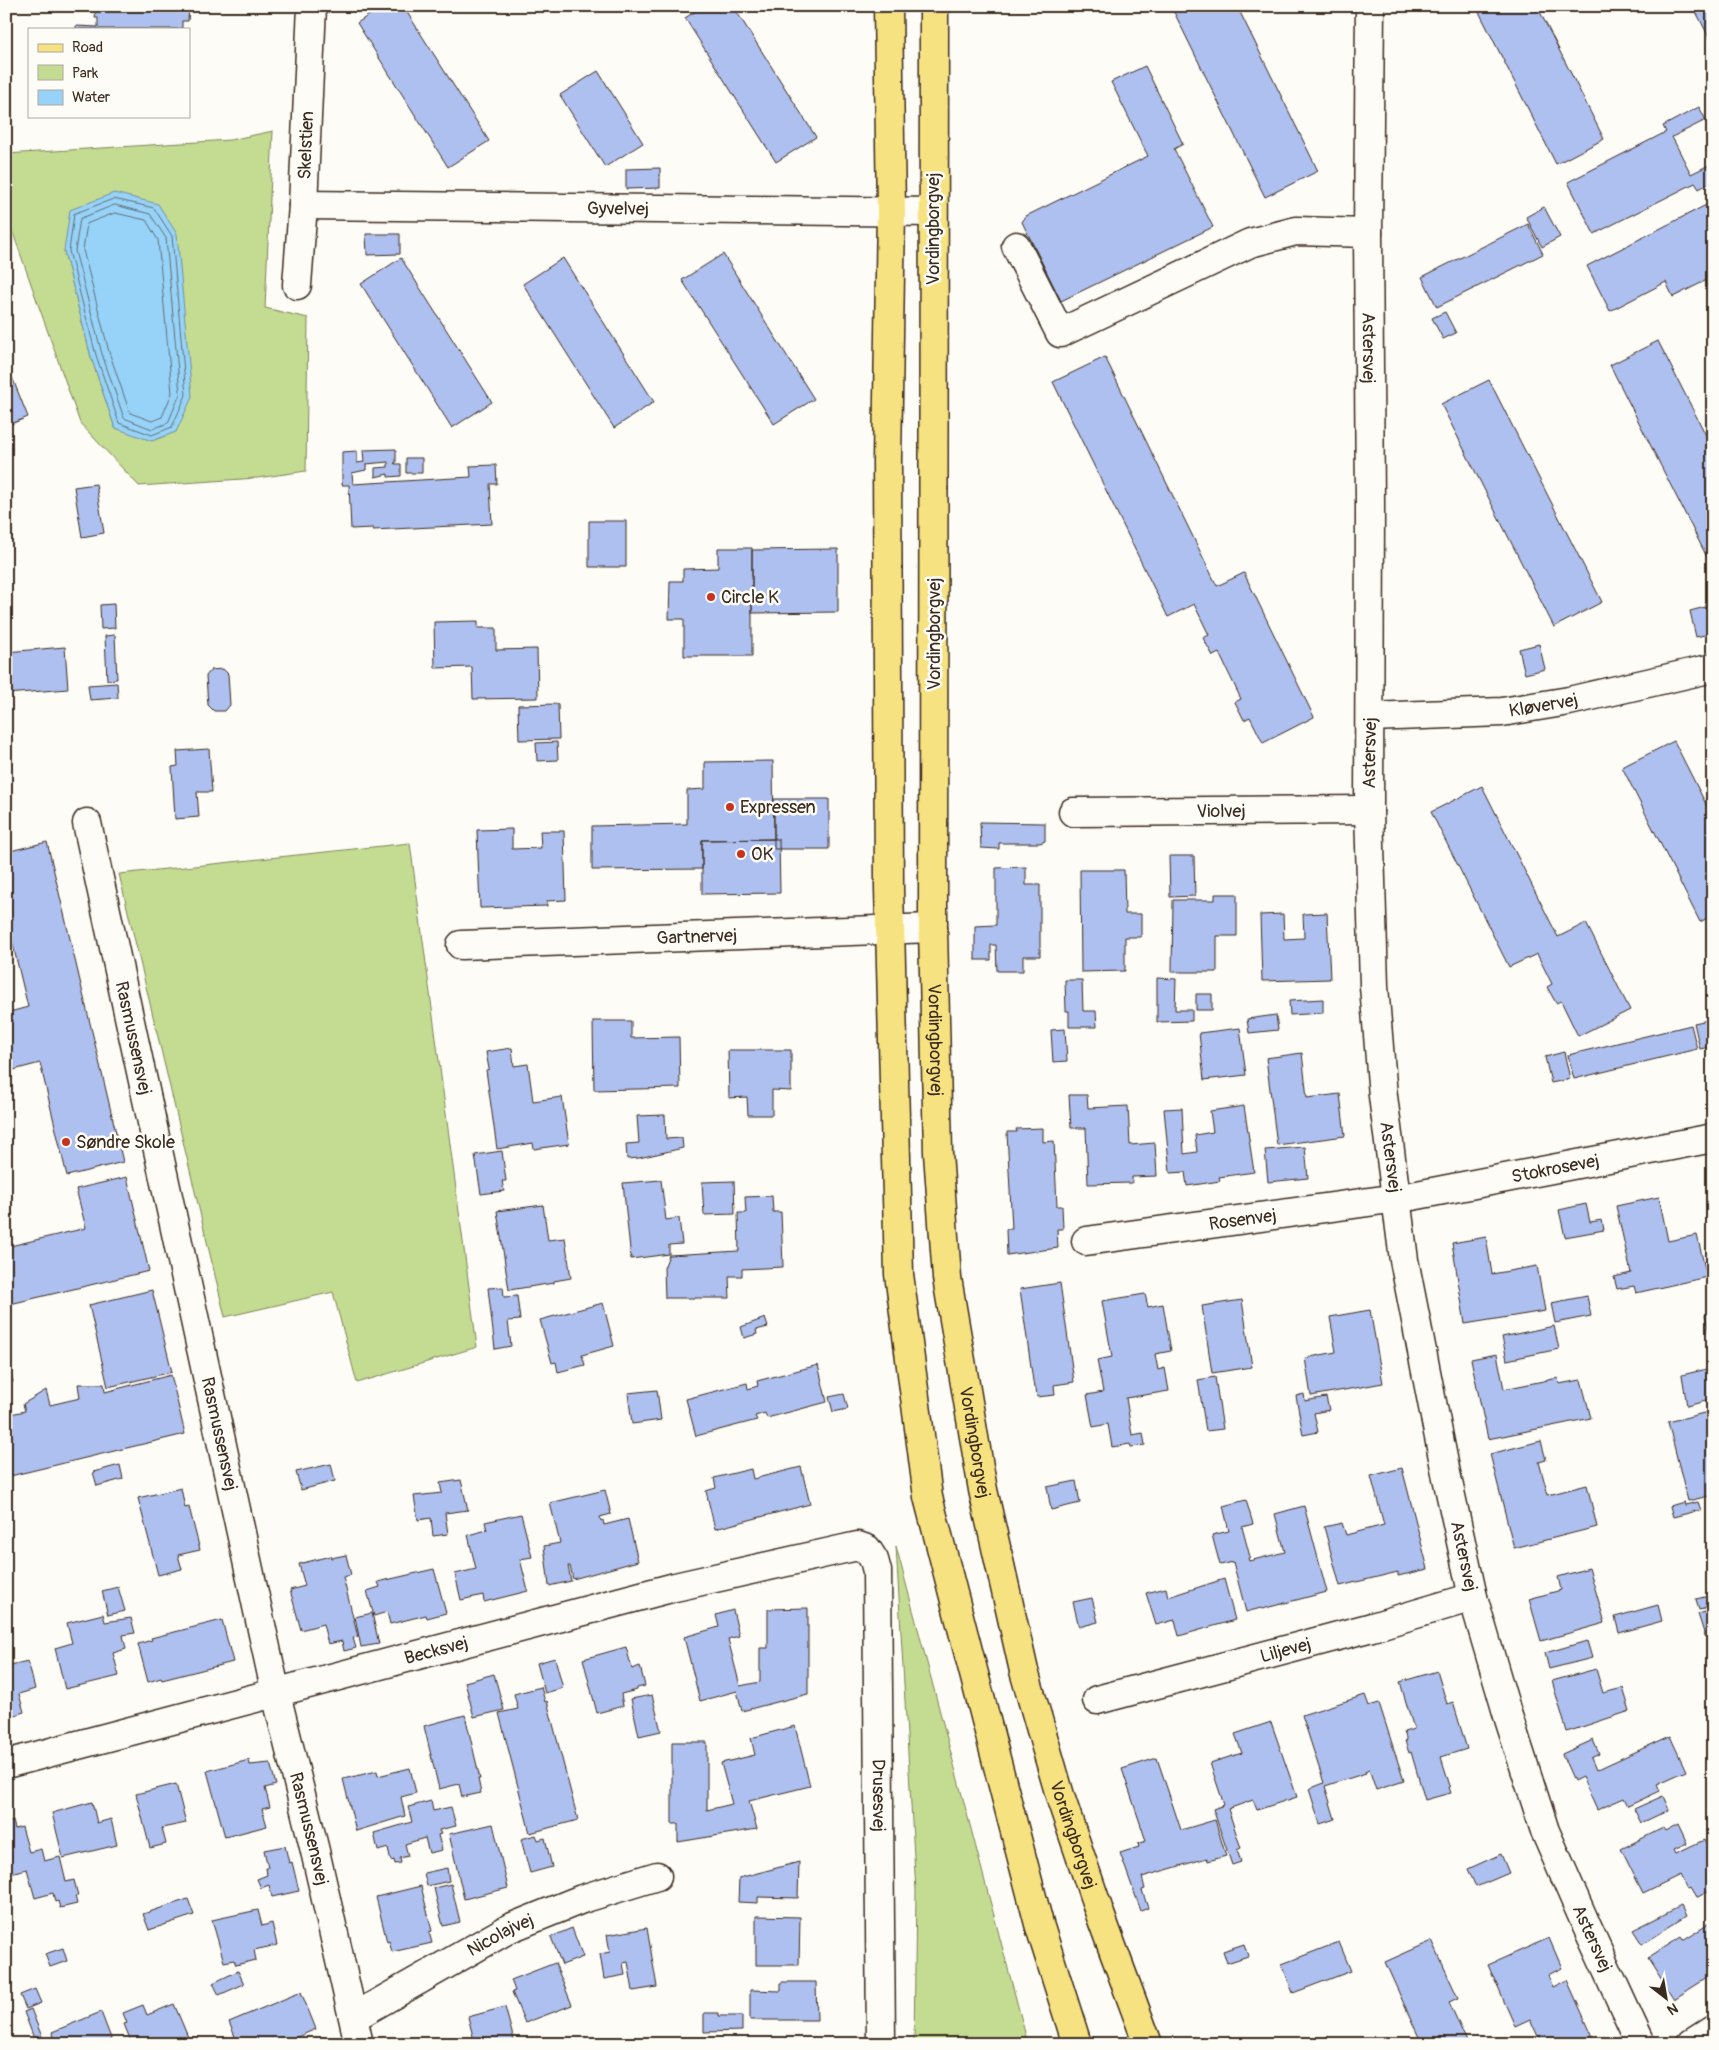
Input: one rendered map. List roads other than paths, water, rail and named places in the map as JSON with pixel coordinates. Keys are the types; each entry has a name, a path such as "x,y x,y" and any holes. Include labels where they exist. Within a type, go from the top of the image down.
{"main road":[{"path":"888,6 891,211 887,461 889,928 898,1274 928,1497 1039,1924 1076,2044"},
{"name":"Vordingborgvej","path":"934,6 933,928 938,1153 947,1278 982,1490 1024,1671 1061,1799 1101,1917 1148,2044"}],"street":[{"name":"Skelstien","path":"297,285 303,205 312,6"},
{"name":"Astersvej","path":"1370,6 1368,232 1369,810 1374,986 1383,1096 1404,1260 1444,1464 1473,1597 1508,1716 1545,1831 1641,2044"},
{"name":"Gyvelvej","path":"303,205 933,212"},
{"path":"1016,246 1060,333 1250,243 1296,231 1368,232"},
{"name":"Kløvervej","path":"1370,717 1502,712 1569,701 1713,668"},
{"name":"Violvej","path":"1073,812 1369,810"},
{"name":"Rasmussensvej","path":"87,823 276,1694 354,2036"},
{"name":"Gartnervej","path":"461,945 889,928 933,928"},
{"name":"Stokrosevej","path":"1397,1198 1479,1184 1713,1138"},
{"name":"Rosenvej","path":"1086,1241 1397,1198"},
{"name":"Becksvej","path":"6,1764 713,1577 858,1546 867,1549"},
{"name":"Drusesvej","path":"867,1549 874,1560 877,1571 881,2044"},
{"name":"Liljevej","path":"1097,1700 1372,1627 1473,1597"},
{"name":"Nicolajvej","path":"354,2036 510,1928 582,1899 657,1876"},
{"path":"1691,2044 1713,2030"}],"water":[{"path":"114,193 158,204 177,234 192,397 176,432 152,441 115,428 91,357 64,251 70,210"}],"place":[{"name":"Circle K","path":"711,597"},
{"name":"Expressen","path":"730,807"},
{"name":"OK","path":"741,854"},
{"name":"Søndre Skole","path":"66,1142"}]}
